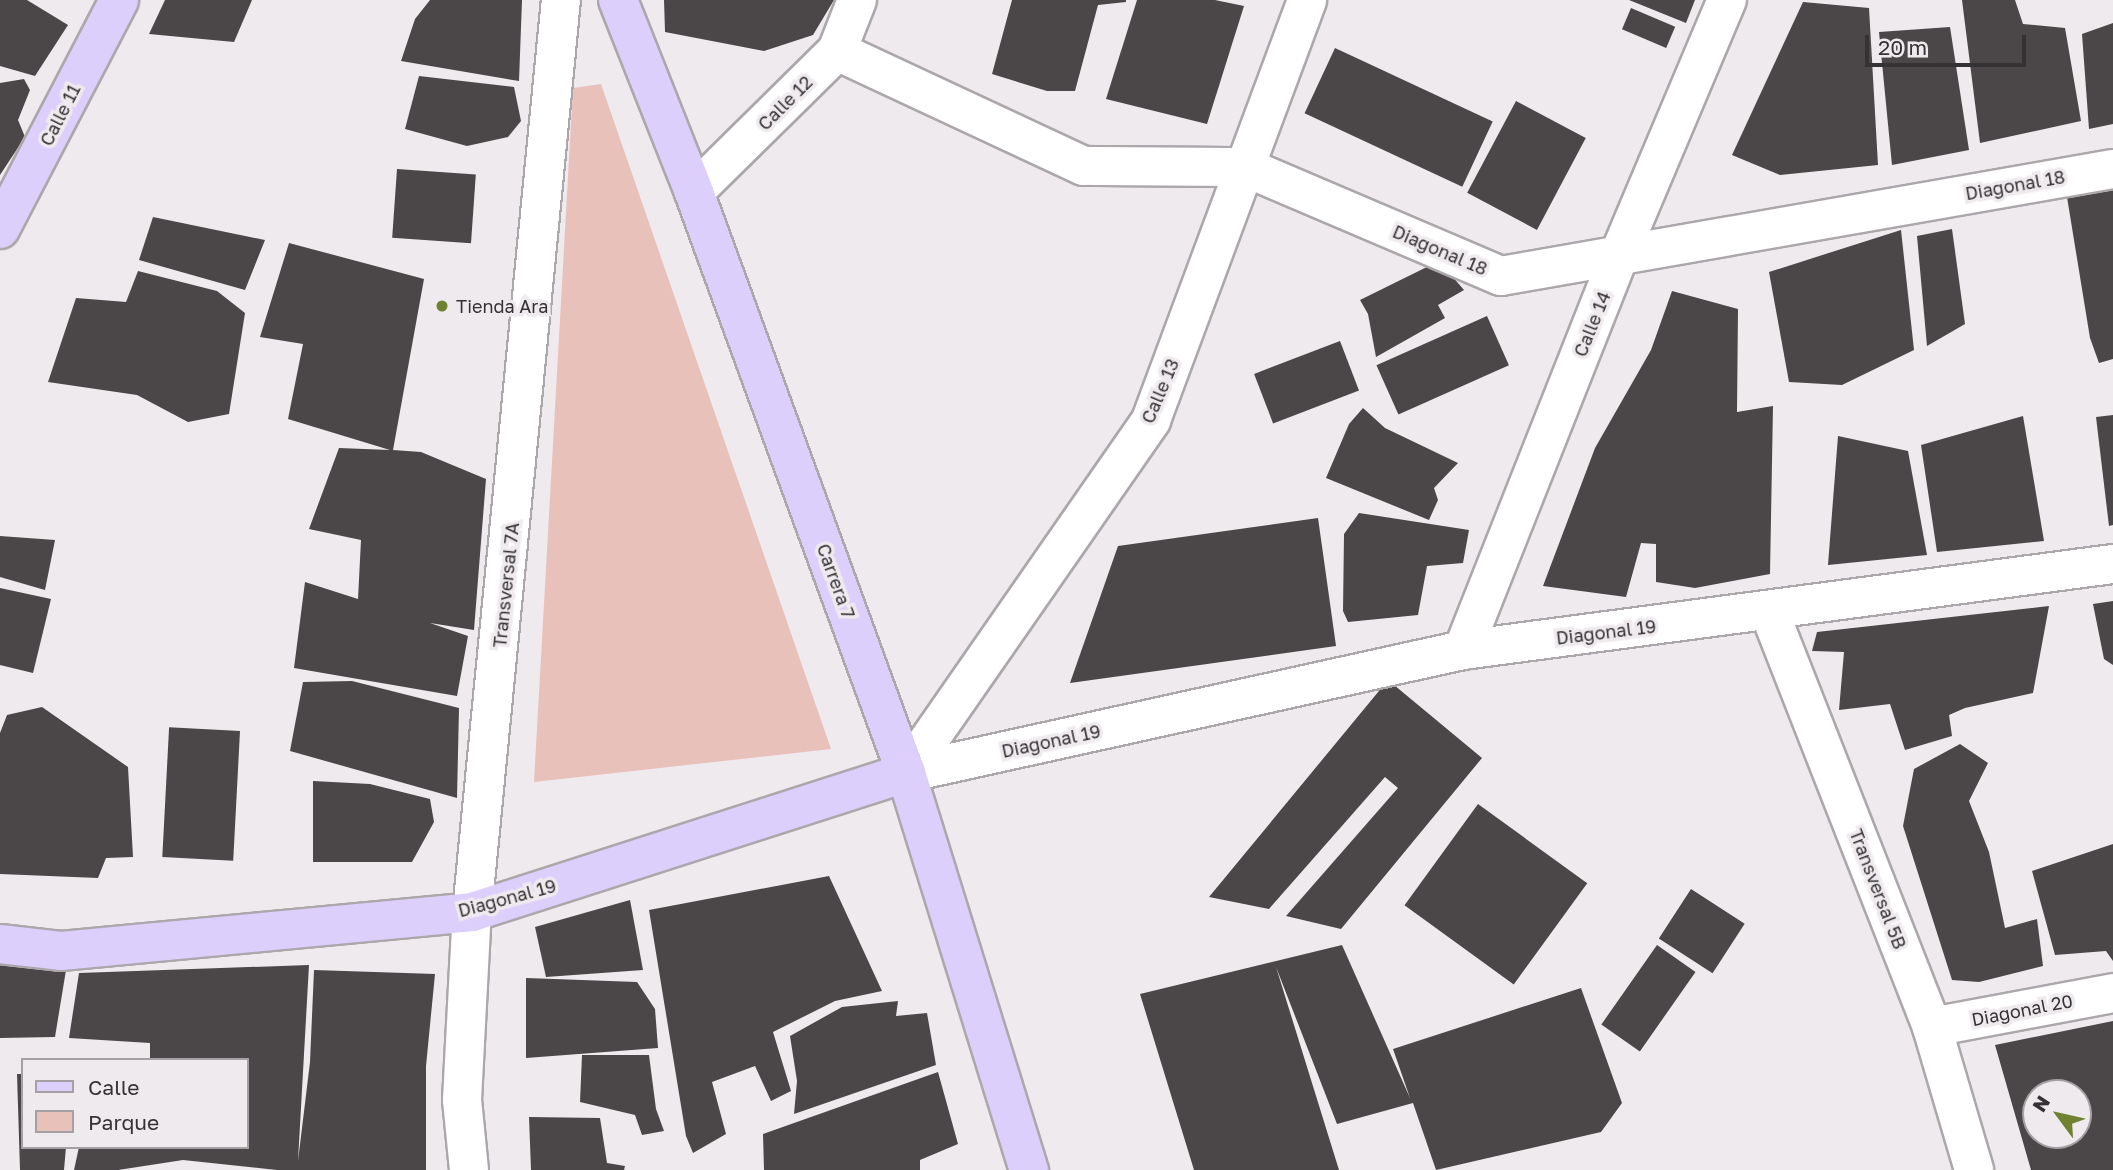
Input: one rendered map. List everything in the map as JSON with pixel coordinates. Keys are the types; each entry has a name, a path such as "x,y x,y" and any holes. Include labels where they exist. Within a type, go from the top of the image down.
{"main road":[{"name":"Calle 11","path":"0,229 119,0"},
{"name":"Carrera 7","path":"618,0 694,192 906,773 1029,1170"},
{"name":"Diagonal 19","path":"0,944 61,951 472,912 906,773"}],"street":[{"name":"Transversal 7A","path":"469,1170 462,1100 472,912 561,0"},
{"name":"Calle 12","path":"694,192 836,51 857,0"},
{"name":"Calle 13","path":"906,773 1151,420 1307,0"},
{"name":"Calle 14","path":"1463,650 1620,253 1727,0"},
{"name":"Diagonal 18","path":"836,51 1084,166 1245,167 1501,276 1620,253 2113,169"},
{"name":"Diagonal 19","path":"906,773 1463,650 2113,564"},
{"name":"Transversal 5B","path":"1769,611 1932,1027 1974,1170"},
{"name":"Diagonal 20","path":"1932,1027 2113,993"}],"green space":[{"path":"601,84 831,749 534,782 573,88"}],"building":[{"path":"0,0 27,0 68,25 35,76 0,66"},
{"path":"165,0 252,0 234,42 149,34"},
{"path":"430,0 522,0 519,81 401,61 415,19"},
{"path":"664,0 834,0 813,35 764,51 665,32"},
{"path":"1012,0 1126,2 1098,5 1075,91 1047,91 992,74"},
{"path":"1137,0 1215,0 1244,6 1207,124 1106,99"},
{"path":"1629,0 1695,0 1686,23"},
{"path":"1962,0 2015,0 2023,24 2065,28 2081,121 1980,143"},
{"path":"1803,2 1869,8 1878,165 1780,175 1732,155"},
{"path":"1631,8 1675,27 1666,48 1622,29"},
{"path":"2113,23 2113,124 2089,129 2082,34"},
{"path":"1950,27 1969,150 1892,165 1879,32"},
{"path":"1335,48 1493,122 1462,187 1305,113"},
{"path":"419,76 514,87 521,121 508,137 467,146 405,129"},
{"path":"24,79 30,90 18,120 25,137 0,175 0,83"},
{"path":"1516,101 1586,138 1537,230 1467,193"},
{"path":"397,169 476,175 471,243 392,238"},
{"path":"2113,185 2113,359 2099,363 2090,338 2067,197"},
{"path":"153,217 265,240 245,290 139,260"},
{"path":"1952,229 1965,324 1927,346 1917,236"},
{"path":"1901,230 1914,350 1842,385 1789,382 1769,272"},
{"path":"289,243 424,279 393,450 421,452 486,479 474,630 430,623 468,636 457,696 294,668 305,582 358,599 361,540 309,529 339,448 390,450 288,419 303,344 260,337"},
{"path":"1439,261 1464,290 1438,305 1445,318 1376,357 1368,314 1360,300"},
{"path":"138,271 217,291 245,313 229,414 188,422 137,395 48,382 76,298 126,302"},
{"path":"1672,291 1738,309 1737,412 1773,406 1770,574 1695,588 1656,582 1656,544 1641,543 1626,597 1543,586 1595,448 1651,350"},
{"path":"1487,316 1509,365 1398,415 1376,365"},
{"path":"1340,341 1359,390 1273,423 1254,374"},
{"path":"1363,408 1385,428 1458,463 1434,488 1438,500 1429,520 1326,478 1349,424"},
{"path":"2113,415 2113,525 2109,526 2096,417"},
{"path":"2023,416 2044,541 1937,552 1921,445"},
{"path":"1838,436 1908,451 1927,555 1828,565"},
{"path":"1359,513 1469,530 1463,563 1427,566 1418,615 1348,622 1343,611 1344,534"},
{"path":"1318,518 1336,646 1070,683 1118,546"},
{"path":"0,536 55,540 45,590 0,577"},
{"path":"0,588 51,599 33,673 0,665"},
{"path":"2113,601 2113,665 2104,659 2093,604"},
{"path":"2049,606 2033,693 1965,708 1949,715 1952,736 1905,750 1890,704 1839,710 1844,652 1812,651 1817,632"},
{"path":"1388,680 1482,758 1341,929 1286,916 1398,788 1385,777 1269,909 1209,897"},
{"path":"352,681 459,708 457,798 290,751 303,682"},
{"path":"42,707 128,767 133,857 106,858 98,878 0,874 0,733 7,715"},
{"path":"169,727 240,731 233,861 162,857"},
{"path":"1960,744 1988,763 1969,801 1989,852 2005,928 2037,919 2043,966 1979,982 1952,980 1903,826 1914,769"},
{"path":"313,781 370,784 430,799 434,822 412,862 313,862"},
{"path":"1478,804 1587,883 1514,984 1405,905"},
{"path":"2113,844 2113,961 2106,951 2055,955 2032,871"},
{"path":"829,876 882,991 835,1001 773,1032 791,1091 771,1101 755,1066 712,1082 726,1134 693,1153 686,1136 649,910"},
{"path":"1691,889 1745,924 1713,973 1659,938"},
{"path":"630,900 643,970 546,977 535,927"},
{"path":"1342,945 1410,1098 1393,1049 1581,988 1622,1103 1601,1132 1436,1170 1413,1103 1337,1124 1276,967 1339,1170 1194,1170 1140,994"},
{"path":"1657,945 1696,972 1640,1051 1601,1024"},
{"path":"0,962 67,964 55,1037 0,1038"},
{"path":"309,965 298,1161 310,1062 314,970 435,974 426,1066 426,1170 277,1170 183,1160 118,1170 74,1170 79,1149 248,1149 248,1058 150,1058 150,1043 69,1038 79,973"},
{"path":"526,978 637,982 655,1009 658,1048 526,1058"},
{"path":"898,1001 896,1016 927,1013 936,1065 794,1114 797,1081 790,1036 842,1007"},
{"path":"2113,1021 2113,1170 2031,1170 2025,1149 2092,1149 2092,1079 2022,1079 2022,1139 1995,1045"},
{"path":"582,1055 649,1055 656,1109 664,1131 642,1135 635,1115 580,1102"},
{"path":"938,1072 958,1144 920,1160 920,1170 764,1170 763,1134"},
{"path":"17,1074 21,1074 21,1149 66,1149 64,1170 20,1170"},
{"path":"529,1117 600,1118 607,1163 625,1166 624,1170 531,1170"}],"place":[{"name":"Tienda Ara","path":"442,306"}]}
